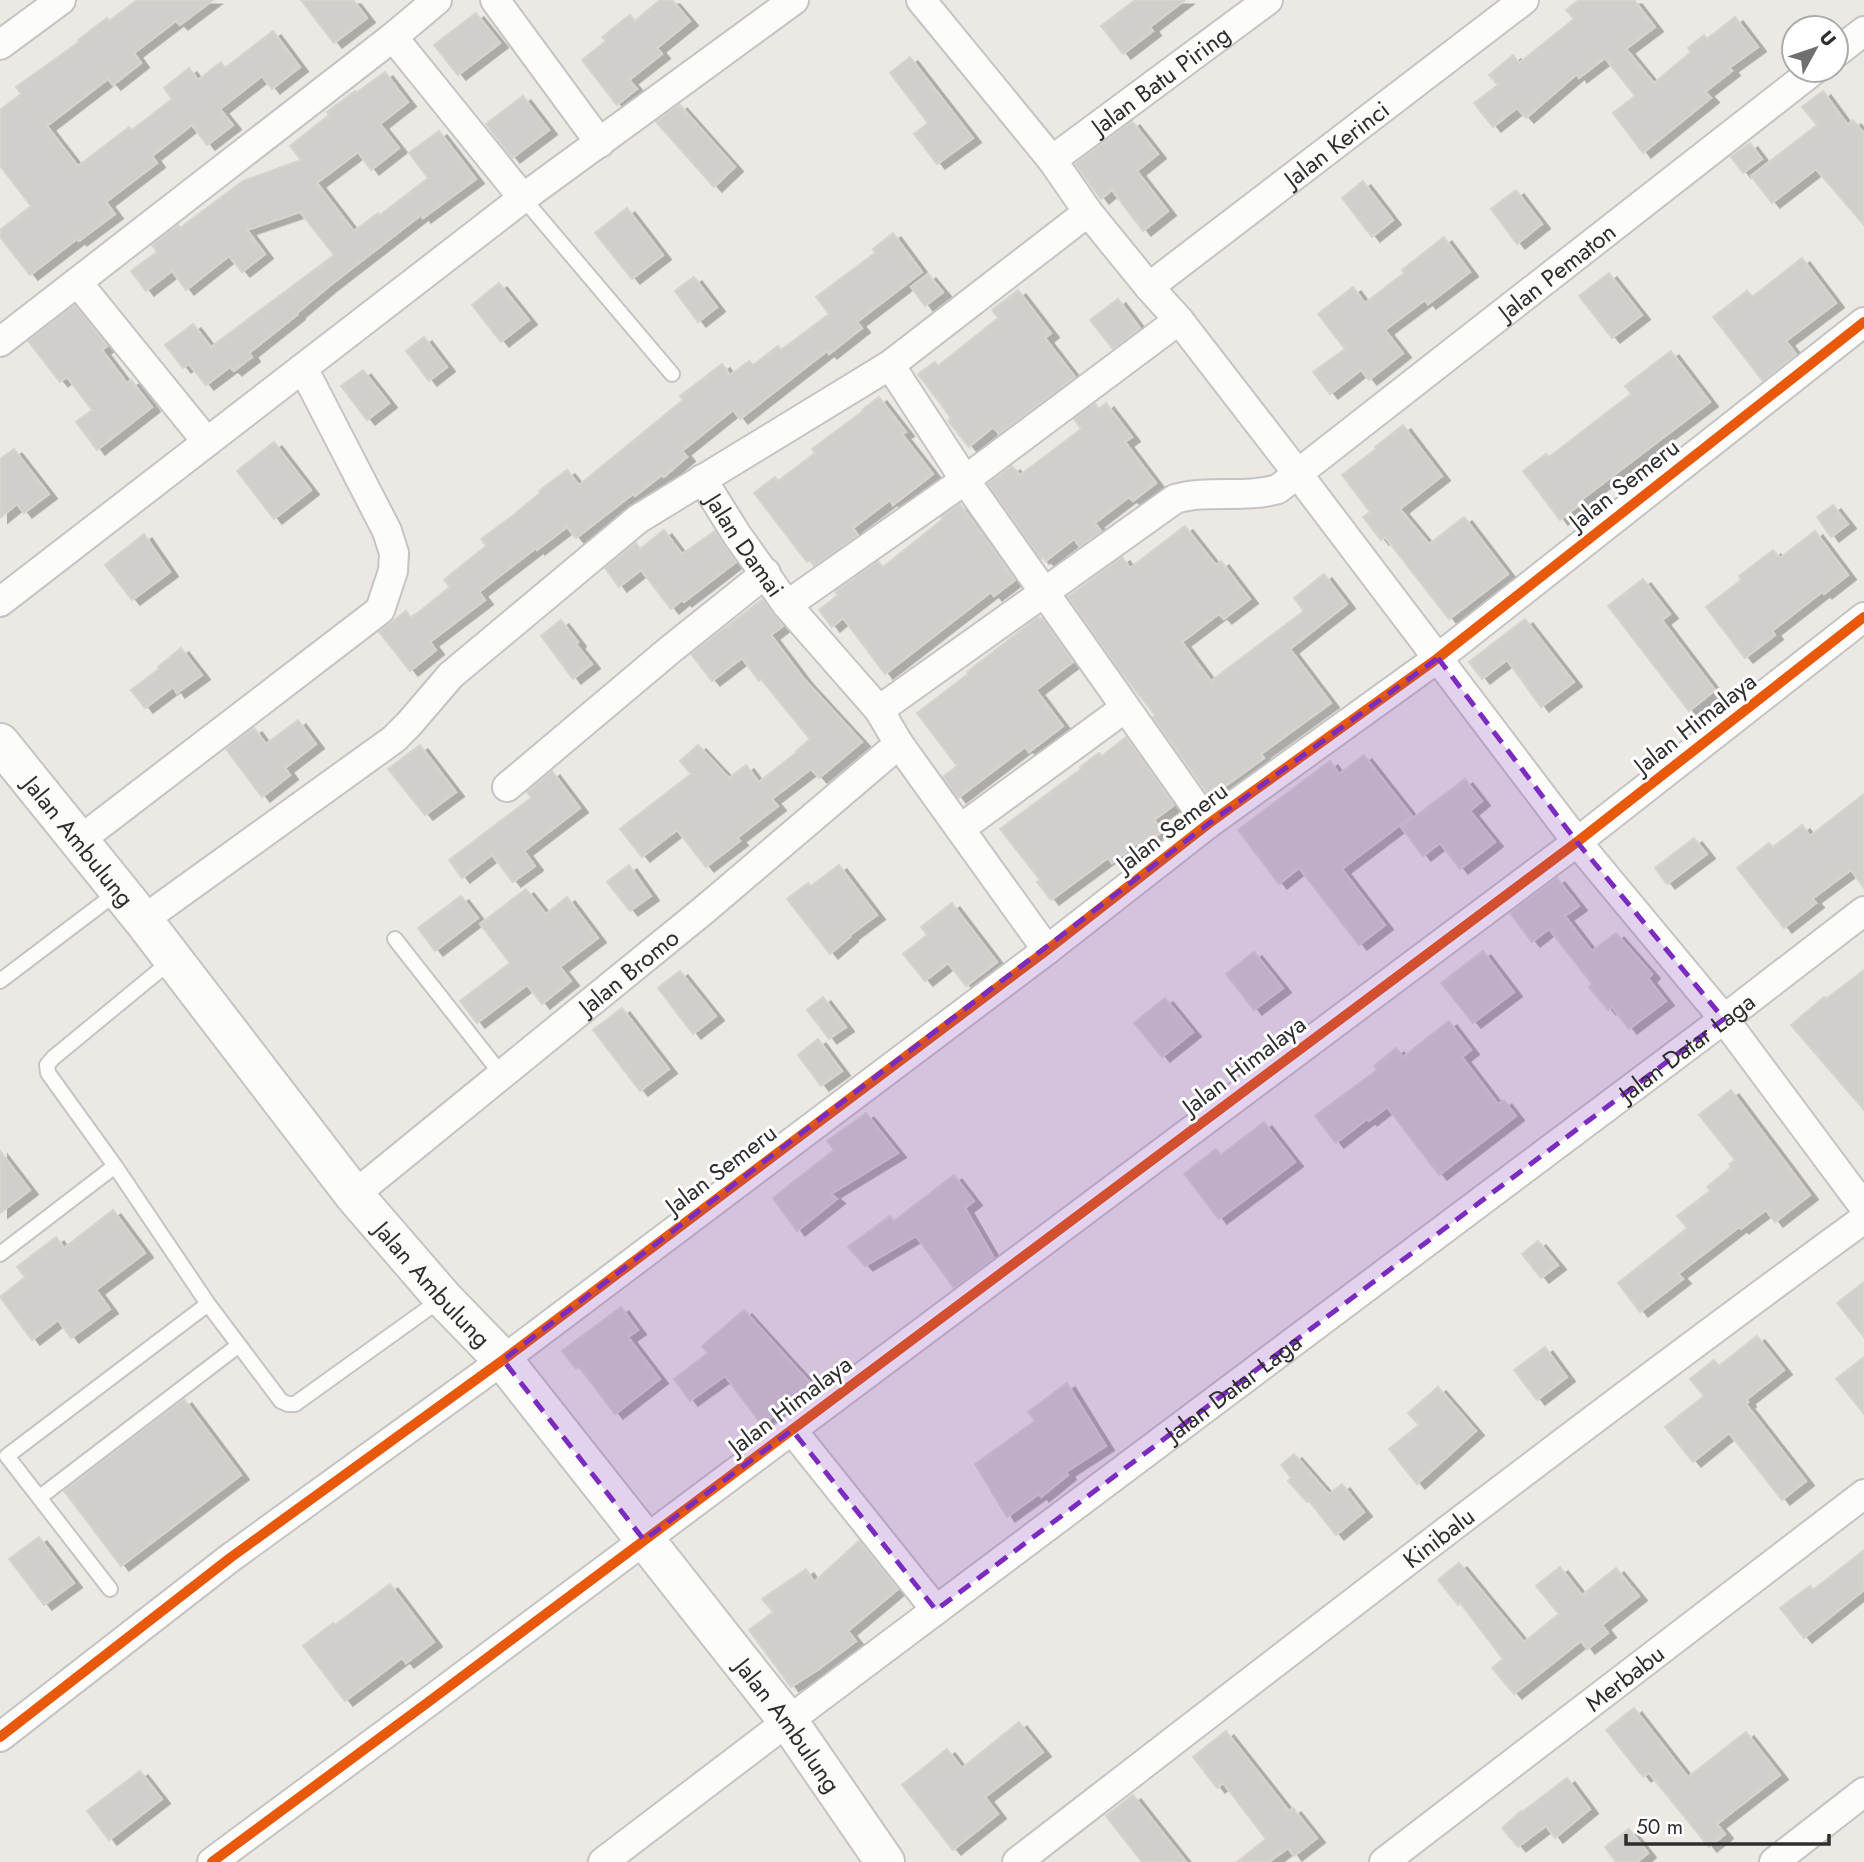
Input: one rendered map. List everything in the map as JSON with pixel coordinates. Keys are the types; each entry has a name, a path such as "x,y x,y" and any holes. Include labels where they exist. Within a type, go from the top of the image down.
{"street":[{"path":"0,45 61,0"},
{"path":"0,342 438,0"},
{"path":"495,0 600,143"},
{"path":"0,602 523,198 794,0"},
{"path":"921,0 1052,160 1088,212 1179,320 1577,842 1724,1019 1864,1207"},
{"name":"Jalan Batu Piring","path":"1052,160 1268,0"},
{"name":"Jalan Kerinci","path":"1149,287 1524,0"},
{"path":"393,37 523,198"},
{"name":"Jalan Pematon","path":"879,710 1175,499 1191,494 1263,494 1278,489 1796,84"},
{"name":"Jalan Damai","path":"1047,950 899,744 879,710 788,605 737,536 702,479 890,365 1088,212"},
{"path":"78,283 207,442"},
{"path":"788,605 965,480 1179,320"},
{"name":"Jalan Semeru","path":"0,1737 230,1558 503,1360 1047,950 1208,824 1438,657 1864,322"},
{"path":"890,365 965,480 1208,824"},
{"path":"79,840 380,610 393,571 394,553 387,531 303,368"},
{"path":"143,920 394,739 451,675 638,519 702,479"},
{"path":"507,786 766,573"},
{"name":"Jalan Himalaya","path":"212,1862 1577,842 1864,617"},
{"path":"960,828 1125,708"},
{"name":"Jalan Ambulung","path":"0,743 143,920 354,1195 443,1298 503,1360 788,1721 886,1862"},
{"name":"Jalan Bromo","path":"354,1195 704,910 899,744"},
{"name":"Jalan Datar Laga","path":"603,1862 1864,911"},
{"name":"Kinibalu","path":"1017,1862 1473,1510 1700,1338 1864,1219"},
{"path":"792,1430 936,1610"},
{"name":"Merbabu","path":"1384,1862 1864,1494"},
{"path":"1774,1862 1864,1792"}],"lane":[{"path":"523,198 672,374"},
{"path":"0,981 120,891"},
{"path":"395,939 502,1075"},
{"path":"173,959 53,1058 47,1065 48,1073 115,1166 208,1304 281,1401 295,1404 443,1298"},
{"path":"0,1254 115,1166"},
{"path":"110,1589 40,1497 2,1455 208,1304"},
{"path":"40,1497 239,1345"}],"highlighted area":[{"path":"1438,658 1577,842 1724,1019 936,1610 792,1430 644,1540 503,1360 1208,824"}],"building":[{"path":"137,0 213,0 180,25 176,21 134,53 141,63 113,85 108,79 47,126 78,166 129,127 132,130 172,99 164,88 189,68 198,80 221,62 225,68 273,31 300,67 272,89 262,76 220,109 233,125 207,145 192,125 152,156 157,163 106,202 115,214 30,275 0,237 0,230 31,206 0,166 0,110 21,94 16,87 79,42 78,40 107,18 109,21"},
{"path":"301,0 353,0 367,18 334,43"},
{"path":"660,0 672,0 690,21 657,48 662,54 629,80 637,89 617,105 582,60 606,41 602,37 630,15 635,21"},
{"path":"1135,0 1185,0 1150,27 1153,31 1123,54 1101,26"},
{"path":"1579,0 1634,0 1655,27 1626,49 1654,83 1691,52 1688,48 1704,35 1707,39 1735,17 1758,47 1729,68 1732,71 1705,92 1711,98 1643,153 1613,113 1635,96 1605,58 1579,78 1577,74 1526,118 1517,108 1493,127 1474,103 1498,85 1489,75 1513,55 1519,63 1574,19 1566,10"},
{"path":"476,13 500,43 458,75 434,45"},
{"path":"910,57 973,138 937,164 914,134 928,123 890,73"},
{"path":"385,72 408,102 380,124 399,148 371,170 358,152 317,183 354,231 378,213 380,215 428,178 409,153 439,131 476,179 423,218 421,215 328,287 249,353 252,357 234,371 230,367 206,385 189,364 183,368 165,345 193,324 211,347 334,255 300,212 247,230 265,254 242,272 229,256 186,290 172,271 146,291 131,271 157,252 152,245 178,225 180,228 243,181 301,160 290,146 329,115 327,112"},
{"path":"1823,91 1848,125 1853,120 1864,133 1864,225 1816,169 1772,203 1751,176 1817,125 1802,107"},
{"path":"523,96 549,130 512,158 486,124"},
{"path":"679,104 735,167 714,187 656,122"},
{"path":"1132,121 1158,154 1137,171 1168,211 1143,231 1112,190 1101,199 1075,164"},
{"path":"1750,143 1762,159 1743,173 1731,157"},
{"path":"1363,181 1393,220 1372,237 1342,198"},
{"path":"1516,190 1542,224 1517,244 1491,209"},
{"path":"627,208 663,255 632,279 595,233"},
{"path":"893,233 922,272 857,322 862,328 829,354 827,351 740,419 733,410 682,451 687,457 664,477 662,475 635,496 633,494 576,538 567,527 537,550 536,548 479,592 485,600 430,642 436,650 410,671 379,632 406,611 411,618 450,587 444,580 486,546 481,539 567,470 579,485 683,400 680,396 722,364 730,375 749,361 753,365 778,346 781,350 829,314 816,297 875,253 873,249"},
{"path":"1444,237 1470,272 1428,304 1425,300 1385,330 1403,353 1369,380 1361,370 1330,394 1313,372 1345,349 1318,314 1353,287 1365,303"},
{"path":"1802,258 1836,303 1786,341 1796,354 1763,381 1713,317 1747,291 1752,297"},
{"path":"1609,273 1642,315 1612,338 1579,296"},
{"path":"928,274 943,292 925,306 911,287"},
{"path":"694,277 717,307 698,322 675,291"},
{"path":"499,283 529,320 501,342 472,305"},
{"path":"1018,290 1051,333 1045,338 1075,377 999,434 993,427 969,447 948,421 951,418 918,374 935,362 938,366 998,318 992,310"},
{"path":"1118,299 1140,328 1113,349 1090,320"},
{"path":"75,305 107,346 102,350 127,383 131,380 152,407 97,450 76,422 92,410 67,377 60,382 28,341"},
{"path":"424,337 447,367 429,381 406,351"},
{"path":"1671,351 1710,402 1581,500 1583,502 1560,520 1523,471 1546,454 1549,457 1631,394 1625,386"},
{"path":"363,370 389,403 367,420 341,386"},
{"path":"879,397 906,432 902,434 933,474 893,505 890,500 853,528 858,535 815,565 810,560 807,562 754,493 775,477 778,481 815,453 812,449"},
{"path":"1095,403 1099,409 1106,403 1132,437 1125,442 1156,483 1133,501 1129,497 1095,523 1101,531 1080,547 1074,539 1046,561 1041,559 988,484 1012,466 1020,475 1064,442 1081,429 1074,419"},
{"path":"1403,425 1442,476 1400,509 1429,544 1464,517 1508,574 1449,619 1385,537 1381,540 1363,517 1370,512 1342,475"},
{"path":"274,442 311,490 274,519 237,471"},
{"path":"14,449 49,494 24,513 17,504 0,518 0,459"},
{"path":"960,504 1015,580 994,596 991,592 885,674 843,618 832,627 819,610 838,595 835,592 878,561 883,567"},
{"path":"1833,505 1848,524 1831,537 1817,517"},
{"path":"1185,526 1216,565 1221,561 1250,599 1224,619 1219,614 1182,642 1211,681 1304,611 1294,598 1324,574 1347,604 1290,649 1331,703 1261,754 1264,758 1210,797 1153,717 1155,715 1068,597 1122,557 1130,568"},
{"path":"664,530 682,554 715,531 736,562 671,609 641,570 619,587 605,568 636,543 640,549"},
{"path":"1815,531 1848,575 1772,631 1775,635 1745,658 1706,607 1741,580 1739,576 1773,550 1780,558"},
{"path":"144,534 170,572 132,600 105,565"},
{"path":"1643,579 1670,614 1662,620 1715,690 1689,711 1608,606"},
{"path":"763,599 783,626 771,635 805,680 862,742 819,778 811,769 772,799 778,806 737,838 740,841 706,867 677,830 642,857 620,829 691,774 680,761 698,745 729,778 746,765 759,782 810,739 742,658 712,681 691,654"},
{"path":"1038,617 1042,618 1073,662 1036,690 1063,726 1029,752 1025,747 958,798 943,777 957,766 917,713"},
{"path":"1525,619 1574,682 1541,707 1507,660 1482,679 1469,662"},
{"path":"561,620 592,664 573,679 541,636"},
{"path":"181,648 202,675 177,693 173,687 145,708 131,690"},
{"path":"298,720 316,744 285,768 290,775 262,797 226,749 254,728 266,744"},
{"path":"1126,737 1174,805 1154,820 1163,831 1141,848 1137,843 1112,863 1108,858 1051,900 1037,882 1040,880 1000,829 1099,753 1102,756"},
{"path":"420,745 456,792 425,815 388,769"},
{"path":"1364,755 1412,816 1342,869 1385,925 1359,945 1299,868 1279,884 1238,830 1330,761 1339,774"},
{"path":"552,771 580,808 524,851 535,866 513,882 492,855 462,878 449,860 531,798 527,792"},
{"path":"1465,779 1482,801 1470,811 1495,842 1460,869 1440,843 1423,856 1401,827"},
{"path":"1864,794 1864,888 1851,870 1812,899 1816,903 1784,928 1737,868 1769,843 1773,847 1802,825 1810,836"},
{"path":"1694,838 1707,854 1667,884 1655,868"},
{"path":"629,865 651,896 630,911 607,882"},
{"path":"839,865 877,915 830,954 787,899 808,883 811,886"},
{"path":"1557,878 1579,906 1565,916 1592,951 1616,933 1652,974 1648,978 1666,1001 1629,1029 1612,1007 1608,1010 1589,987 1592,984 1549,929 1532,942 1510,913"},
{"path":"526,889 546,914 567,897 598,938 560,967 571,981 542,1004 527,985 477,1023 460,1001 510,963 480,924"},
{"path":"461,896 478,918 435,951 418,928"},
{"path":"952,903 997,962 966,986 948,963 925,981 903,954 927,935 921,927"},
{"path":"1483,951 1514,992 1473,1023 1441,983"},
{"path":"1254,952 1283,988 1254,1010 1226,974"},
{"path":"1864,970 1864,1110 1791,1025 1824,997 1826,999"},
{"path":"680,971 716,1016 693,1034 658,988"},
{"path":"823,997 846,1027 829,1039 807,1010"},
{"path":"1165,998 1193,1032 1162,1057 1134,1023"},
{"path":"622,1008 669,1069 640,1091 593,1030"},
{"path":"1449,1021 1471,1050 1462,1057 1498,1104 1504,1100 1516,1116 1439,1175 1387,1107 1336,1143 1315,1116 1377,1070 1374,1066 1396,1048 1403,1057"},
{"path":"818,1039 842,1071 821,1086 798,1055"},
{"path":"1731,1090 1810,1195 1775,1222 1766,1210 1741,1229 1739,1227 1678,1274 1683,1279 1640,1312 1618,1283 1687,1228 1677,1216 1710,1191 1707,1187 1731,1167 1729,1164 1735,1160 1699,1115"},
{"path":"866,1113 898,1153 831,1194 837,1199 797,1231 773,1198 834,1150 827,1141"},
{"path":"1264,1122 1295,1162 1219,1219 1184,1174 1216,1149 1221,1155"},
{"path":"0,1151 30,1190 0,1213"},
{"path":"954,1175 974,1201 965,1208 994,1258 954,1288 916,1236 865,1266 848,1247 890,1216 894,1221"},
{"path":"113,1210 145,1253 96,1290 110,1309 71,1338 58,1320 32,1340 0,1297 25,1277 17,1267 56,1237 64,1248"},
{"path":"1538,1241 1558,1265 1541,1278 1522,1254"},
{"path":"1864,1282 1864,1337 1837,1303"},
{"path":"621,1307 638,1330 628,1337 660,1379 615,1414 579,1367 576,1369 562,1351"},
{"path":"744,1310 812,1385 762,1425 725,1376 690,1401 674,1379 708,1353 702,1346"},
{"path":"1757,1336 1784,1370 1746,1400 1746,1404 1806,1481 1782,1500 1729,1433 1693,1462 1665,1427 1704,1396 1690,1379 1714,1360 1719,1366"},
{"path":"1545,1347 1567,1377 1537,1400 1514,1370"},
{"path":"1864,1357 1864,1414 1836,1379"},
{"path":"1067,1383 1106,1446 1066,1472 1068,1475 1041,1497 1039,1494 1007,1517 975,1464 1035,1421 1028,1412"},
{"path":"1438,1387 1476,1431 1417,1484 1389,1449 1419,1425 1408,1413"},
{"path":"184,1399 241,1475 121,1566 64,1491"},
{"path":"1294,1454 1329,1494 1342,1484 1364,1512 1336,1535 1309,1501 1307,1502 1288,1481 1291,1478 1281,1465"},
{"path":"39,1537 74,1583 44,1605 9,1559"},
{"path":"859,1541 898,1589 848,1631 856,1641 791,1687 749,1630 773,1612 762,1599 806,1569 814,1582"},
{"path":"1864,1550 1864,1590 1804,1638 1780,1608 1810,1586 1813,1590"},
{"path":"1459,1563 1524,1642 1559,1614 1536,1586 1560,1567 1582,1595 1616,1568 1639,1596 1602,1625 1608,1633 1587,1649 1581,1641 1514,1694 1492,1668 1503,1659 1460,1603 1458,1605 1438,1580"},
{"path":"390,1584 434,1642 406,1663 402,1658 345,1701 303,1646"},
{"path":"1634,1708 1688,1777 1746,1732 1780,1775 1717,1824 1725,1834 1709,1847 1649,1773 1643,1777 1606,1730"},
{"path":"1019,1722 1043,1752 985,1797 998,1814 953,1850 902,1785 947,1749 962,1768"},
{"path":"1226,1731 1289,1811 1293,1808 1317,1838 1294,1856 1288,1848 1269,1862 1237,1862 1266,1839 1223,1783 1217,1788 1193,1757"},
{"path":"140,1771 162,1799 109,1840 87,1811"},
{"path":"1567,1778 1590,1809 1555,1838 1546,1826 1518,1847 1502,1828"},
{"path":"1133,1795 1186,1862 1142,1862 1106,1816"},
{"path":"1629,1829 1648,1853 1637,1862 1616,1862 1605,1847"}],"cycle path":[{"path":"0,1737 230,1558 503,1360 1047,950 1208,824 1438,658 1864,322"},
{"path":"212,1862 1577,842 1864,617"}]}
